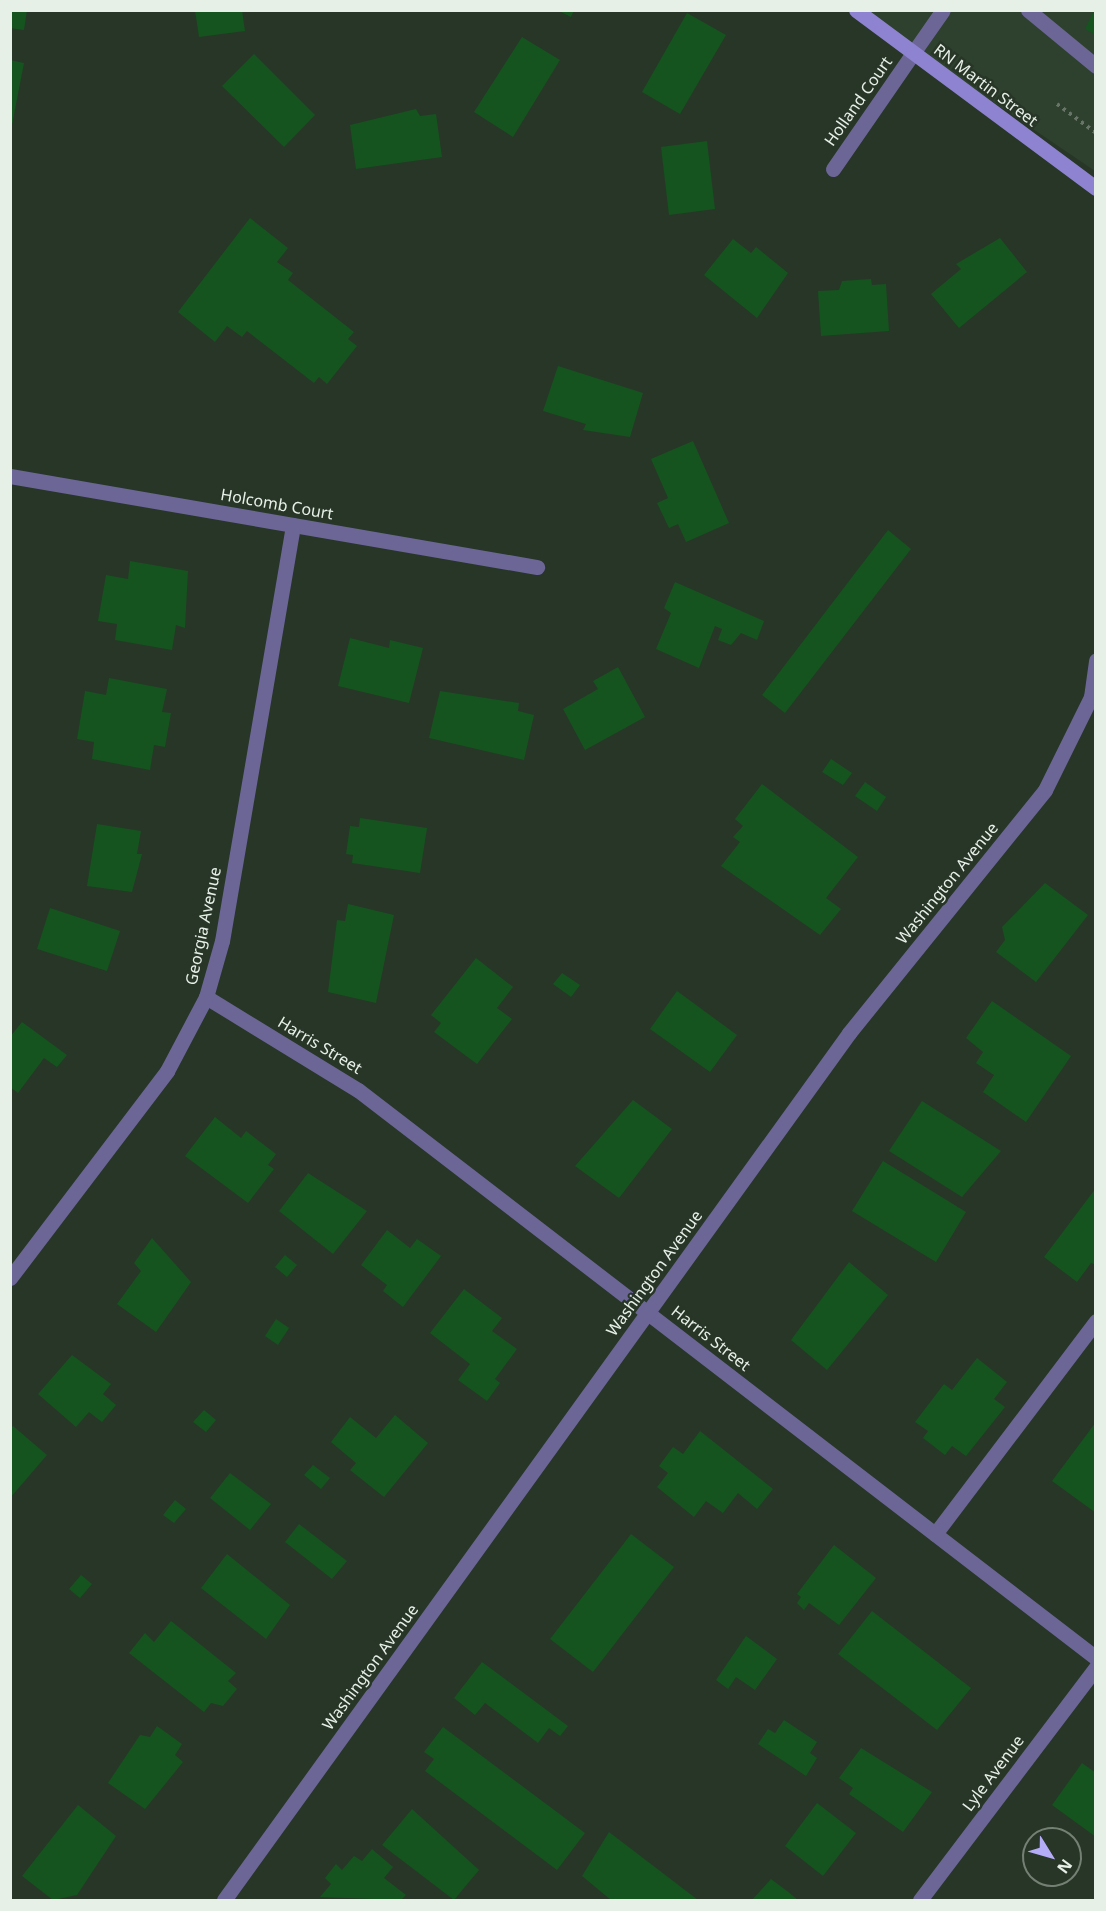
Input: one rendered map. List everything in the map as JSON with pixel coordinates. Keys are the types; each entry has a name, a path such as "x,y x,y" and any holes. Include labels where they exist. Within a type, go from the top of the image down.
{"street":[{"name":"RN Martin Street","path":"856,10 1095,188"},
{"name":"Holland Court","path":"833,169 943,10"},
{"path":"1028,10 1095,66"},
{"name":"Holcomb Court","path":"10,476 537,567"},
{"name":"Georgia Avenue","path":"10,1278 167,1071 206,997 222,941 293,525"},
{"name":"Washington Avenue","path":"224,1900 849,1033 1045,790 1090,697 1095,660"},
{"name":"Harris Street","path":"206,997 358,1089 1095,1658"},
{"path":"935,1534 1095,1321"},
{"name":"Lyle Avenue","path":"920,1900 1095,1667"}],"path":[{"path":"1057,104 1095,133"}],"shaded area":[{"path":"859,11 1095,11 1095,171"}],"building":[{"path":"10,10 27,10 24,30 10,28"},
{"path":"195,10 242,10 245,31 199,37"},
{"path":"557,10 574,10 571,17"},
{"path":"1096,10 1096,35 1085,29"},
{"path":"687,13 726,35 680,114 642,92"},
{"path":"522,37 560,60 513,137 474,112"},
{"path":"254,54 315,115 284,147 222,86"},
{"path":"10,60 24,63 12,125 10,125"},
{"path":"416,109 420,116 436,114 442,157 356,169 350,125"},
{"path":"707,141 715,209 669,215 661,147"},
{"path":"250,218 288,248 277,262 293,273 288,280 354,332 348,339 357,346 327,384 319,377 314,383 247,331 242,337 227,326 215,342 178,312"},
{"path":"1000,238 1027,272 959,328 931,294 961,269 956,264"},
{"path":"733,239 751,253 756,247 788,273 757,318 704,275"},
{"path":"871,279 872,285 886,284 889,331 821,336 818,291 839,290 842,281"},
{"path":"558,366 643,393 630,437 583,430 586,424 543,411"},
{"path":"693,441 729,523 686,542 678,524 669,528 657,503 668,498 651,459"},
{"path":"888,530 911,549 785,713 762,695"},
{"path":"130,561 188,571 185,628 176,625 172,650 115,640 117,624 98,621 106,575 128,579"},
{"path":"675,582 764,621 757,640 741,633 731,645 718,640 722,629 715,626 699,668 656,649 671,613 664,608"},
{"path":"350,638 389,648 390,640 423,648 409,703 338,686"},
{"path":"618,667 645,717 585,750 563,709 598,689 593,681"},
{"path":"109,678 167,689 162,712 171,713 165,747 154,745 150,770 92,759 94,742 77,739 85,691 106,695"},
{"path":"440,691 519,703 518,711 534,715 524,760 429,738"},
{"path":"831,759 852,773 843,785 822,772"},
{"path":"865,782 886,797 877,811 855,796"},
{"path":"762,784 858,857 826,898 841,909 820,935 721,866 740,842 733,837 743,826 735,819"},
{"path":"360,818 427,828 420,873 352,863 353,855 346,854 350,826 359,827"},
{"path":"97,824 141,831 137,854 142,854 132,892 87,886"},
{"path":"1045,883 1088,915 1036,982 996,952 1005,940 1002,927"},
{"path":"348,904 394,915 376,1003 328,992 337,920 345,921"},
{"path":"50,908 120,931 107,971 37,949"},
{"path":"476,958 513,987 497,1008 512,1019 477,1064 434,1032 441,1023 431,1015"},
{"path":"562,973 580,985 571,997 553,984"},
{"path":"677,991 737,1035 710,1072 650,1029"},
{"path":"992,1001 1071,1056 1026,1122 983,1092 994,1075 976,1063 983,1052 966,1038"},
{"path":"22,1022 67,1055 57,1067 44,1058 18,1093 10,1087 10,1037"},
{"path":"633,1100 672,1129 619,1198 575,1166"},
{"path":"922,1101 1001,1151 962,1197 889,1151"},
{"path":"215,1117 241,1138 246,1131 276,1154 268,1165 274,1169 248,1203 185,1156"},
{"path":"883,1161 966,1212 936,1262 852,1211"},
{"path":"308,1173 367,1211 333,1254 279,1211"},
{"path":"1096,1188 1096,1265 1091,1263 1077,1282 1044,1257"},
{"path":"387,1230 410,1248 417,1239 441,1256 403,1307 383,1291 387,1285 361,1265"},
{"path":"152,1238 191,1282 156,1332 117,1304 141,1271 134,1263"},
{"path":"285,1255 297,1265 287,1277 275,1267"},
{"path":"849,1262 888,1295 827,1370 791,1340"},
{"path":"464,1289 502,1318 492,1331 517,1349 495,1379 500,1383 487,1401 458,1380 470,1364 430,1333"},
{"path":"276,1319 289,1328 278,1345 265,1336"},
{"path":"72,1355 111,1384 103,1394 116,1405 102,1422 89,1412 76,1427 38,1394"},
{"path":"977,1358 1007,1382 994,1399 1005,1407 966,1456 952,1446 945,1455 923,1438 928,1431 915,1422 944,1384 952,1390"},
{"path":"204,1410 216,1420 206,1432 193,1422"},
{"path":"395,1415 428,1443 384,1497 350,1470 356,1463 331,1442 350,1417 376,1438"},
{"path":"1096,1422 1096,1513 1052,1481"},
{"path":"13,1426 47,1455 10,1498 10,1429"},
{"path":"700,1431 773,1489 757,1509 738,1493 723,1513 706,1501 694,1517 657,1487 668,1473 659,1466 673,1447 683,1454"},
{"path":"313,1465 330,1478 321,1489 304,1475"},
{"path":"230,1473 271,1504 250,1530 210,1498"},
{"path":"175,1500 186,1509 174,1523 163,1515"},
{"path":"299,1524 347,1561 332,1579 285,1542"},
{"path":"631,1534 674,1567 593,1672 550,1639"},
{"path":"834,1545 876,1578 839,1625 809,1603 804,1610 797,1603 801,1597 797,1594"},
{"path":"227,1554 290,1605 266,1639 201,1588"},
{"path":"81,1575 92,1584 80,1598 69,1589"},
{"path":"872,1611 971,1688 937,1730 838,1654"},
{"path":"171,1621 236,1673 228,1681 237,1689 223,1706 211,1703 204,1712 129,1653 145,1633 154,1642"},
{"path":"746,1636 777,1659 755,1690 736,1677 728,1689 716,1680"},
{"path":"482,1662 568,1726 560,1736 549,1728 538,1743 485,1703 475,1715 454,1698"},
{"path":"784,1720 817,1742 810,1753 817,1758 806,1776 758,1744 768,1729 775,1733"},
{"path":"157,1726 182,1744 175,1755 183,1762 145,1809 108,1783 140,1735 150,1737"},
{"path":"443,1727 585,1833 557,1870 425,1771 434,1759 424,1752"},
{"path":"861,1748 932,1792 903,1832 849,1794 853,1788 839,1778"},
{"path":"1082,1763 1096,1773 1096,1837 1052,1805"},
{"path":"817,1803 856,1833 823,1876 785,1846"},
{"path":"78,1805 116,1836 77,1895 53,1900 22,1876"},
{"path":"412,1809 479,1870 454,1900 382,1845"},
{"path":"609,1832 698,1900 611,1900 582,1876"},
{"path":"372,1849 393,1867 384,1878 406,1895 401,1900 320,1897 331,1884 325,1878 336,1864 342,1870 354,1856 362,1861"},
{"path":"771,1879 787,1891 798,1900 752,1900"}]}
